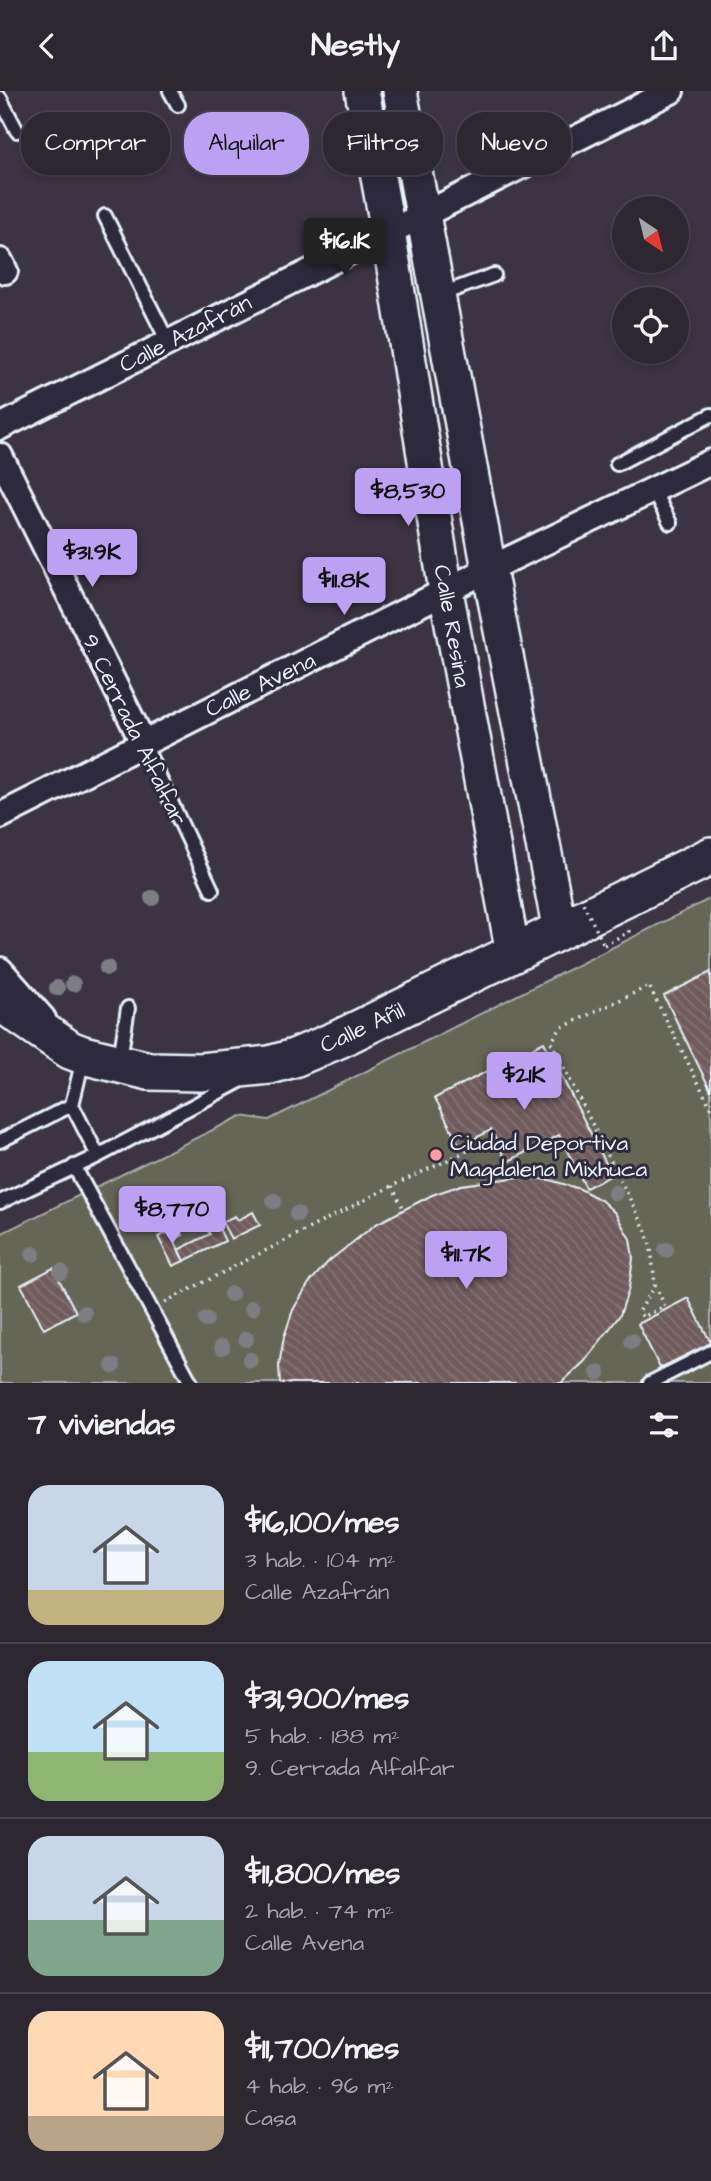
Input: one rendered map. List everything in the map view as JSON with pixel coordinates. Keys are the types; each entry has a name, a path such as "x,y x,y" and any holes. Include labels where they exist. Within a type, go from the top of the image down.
{"main road":[{"name":"Calle Añil","path":"0,1002 77,1053 149,1071 200,1072 270,1065 339,1039 711,856"}],"street":[{"name":"Calle Resina","path":"362,91 388,231 446,591 513,953"},
{"name":"Calle Resina","path":"400,91 559,931"},
{"name":"Calle Azafrán","path":"0,426 671,91"},
{"name":"9. Cerrada Alfalfar","path":"0,456 142,743"},
{"name":"Calle Avena","path":"0,816 489,569 711,462"},
{"path":"0,969 77,1053"}],"lane":[{"path":"170,91 178,105"},
{"path":"0,98 17,131"},
{"path":"105,216 168,342"},
{"path":"438,295 494,275"},
{"path":"617,464 711,415"},
{"path":"653,490 670,523"},
{"name":"9. Cerrada Alfalfar","path":"142,743 212,890"},
{"path":"119,1064 128,1008"},
{"path":"77,1053 72,1105 98,1156"},
{"path":"0,1202 98,1156 270,1065"},
{"path":"0,1141 72,1105"},
{"path":"74,1167 191,1383"},
{"path":"650,1383 711,1352"}],"path":[{"path":"580,897 604,945 629,932"},
{"path":"655,1285 639,1312 643,1317 665,1306 655,1285 651,1248 645,1229 551,1042 561,1028 649,986 711,1108"},
{"path":"151,1309 495,1138"},
{"path":"392,1187 403,1208"}],"green space":[{"name":"Ciudad Deportiva Magdalena Mixhuca","path":"711,898 711,1383 0,1383 0,1234 241,1116 269,1120"}],"building":[{"path":"711,972 711,1091 664,996"},
{"path":"544,1042 612,1175 586,1188 559,1135 507,1162 491,1130 460,1146 435,1098"},
{"path":"519,1177 550,1180 580,1189 601,1200 615,1213 630,1239 633,1258 629,1288 620,1315 584,1362 561,1383 280,1383 279,1365 293,1310 309,1283 329,1261 376,1224 432,1195 461,1185"},
{"path":"253,1212 260,1225 231,1239 222,1222 235,1216 238,1220"},
{"path":"217,1224 225,1241 184,1261 178,1250 210,1234 207,1229"},
{"path":"179,1227 183,1235 174,1240 184,1261 173,1266 158,1237"},
{"path":"53,1268 76,1312 44,1329 21,1285"},
{"path":"688,1298 711,1343 660,1368 638,1324"}],"place":[{"name":"Ciudad Deportiva Magdalena Mixhuca","path":"436,1155"}]}
